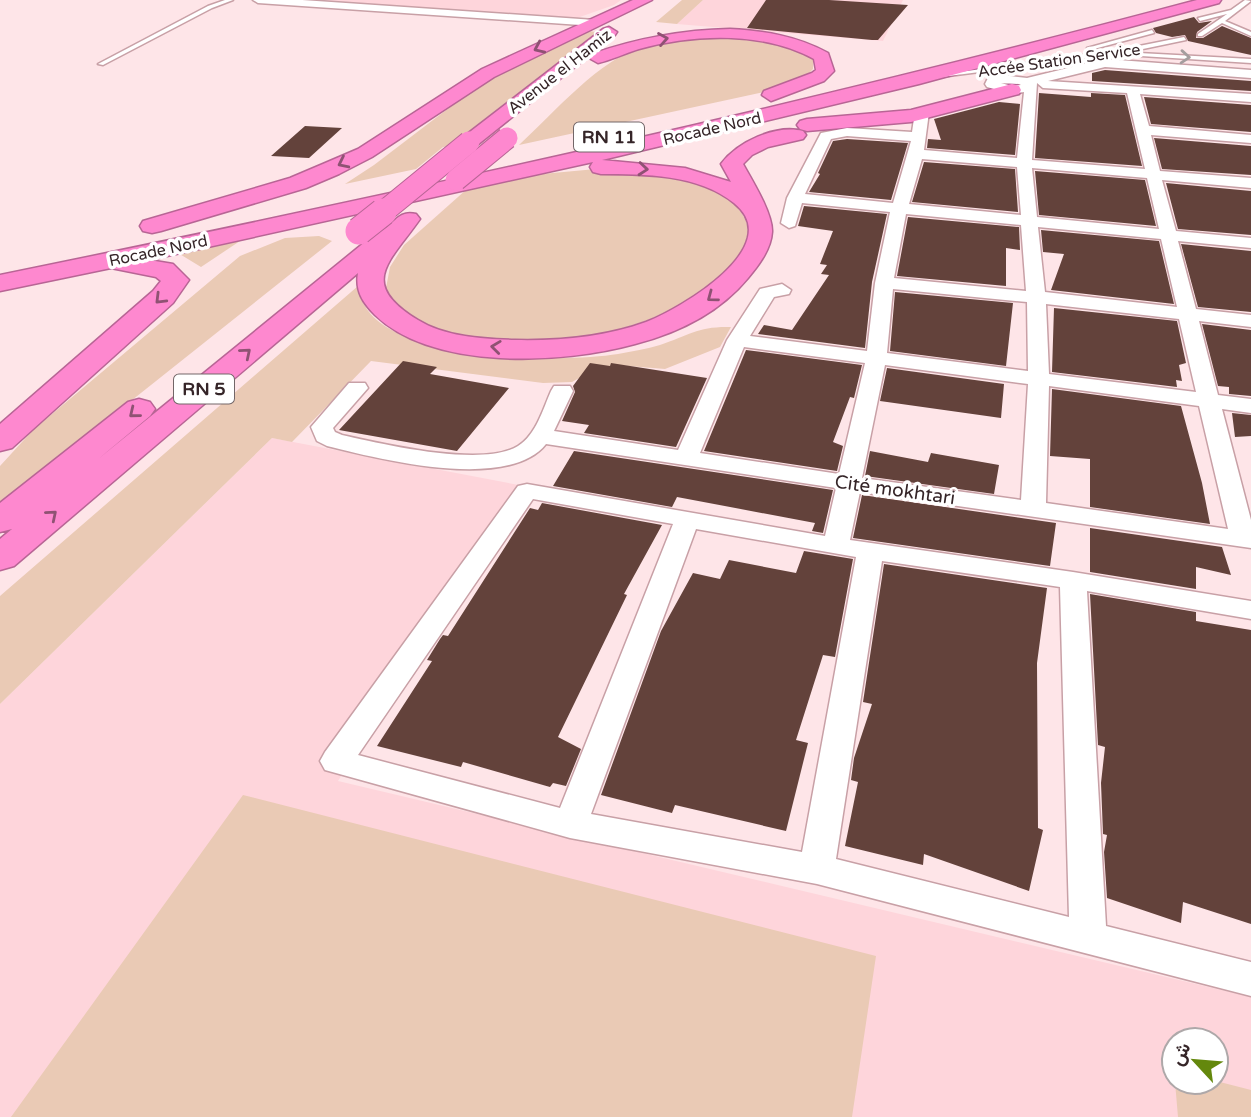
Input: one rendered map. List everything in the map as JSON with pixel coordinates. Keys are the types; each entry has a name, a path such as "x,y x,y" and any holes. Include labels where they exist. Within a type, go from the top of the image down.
{"highway":[{"path":"136,231 298,184 365,153 488,73 647,0"},
{"name":"Avenue el Hamiz","path":"0,521 647,0"},
{"name":"RN 5","path":"0,558 517,129 665,0"},
{"name":"Rocade Nord","path":"0,265 700,118 953,59 1179,0"},
{"name":"Rocade Nord","path":"0,283 669,139 933,76 1214,0"},
{"path":"598,58 634,45 659,40 733,35 794,44 814,52 825,63 825,71 818,77 700,118"},
{"path":"933,76 868,101 865,105 876,110 902,112 991,85"},
{"path":"669,139 911,116 1025,86"},
{"path":"752,208 750,192 732,164 740,151 759,142 798,135 826,136"},
{"path":"408,219 375,265 370,281 375,300 399,322 445,341 514,349 571,347 625,338 673,321 701,305 735,279 751,257 761,236 752,208 733,192 676,173 617,167 570,167 502,176"},
{"path":"35,258 86,244"},
{"path":"0,440 163,297 176,280 164,270 148,266 121,264 63,270"}],"street":[{"path":"258,0 595,23"},
{"path":"1025,86 1105,63 1251,74"},
{"path":"1142,130 1251,138 1247,116 1239,111 1219,72"},
{"path":"991,85 992,81 1002,79 1025,86 1251,98"},
{"path":"1025,86 1024,164 1036,296 1039,377 1033,508"},
{"path":"1133,91 1209,400 1247,539"},
{"path":"836,546 876,358 884,283 923,119 922,112"},
{"path":"789,223 795,198 826,136 848,132 1024,164 1251,183"},
{"path":"795,198 900,211 1251,243"},
{"path":"884,283 1036,296 1251,321"},
{"path":"686,459 737,340 767,293 782,290"},
{"path":"737,340 1251,406"},
{"path":"357,388 322,427 325,436 335,441 466,461 515,458 534,443"},
{"path":"562,391 534,443 527,491 336,761 570,824 817,869 1251,979"},
{"name":"Cité mokhtari","path":"534,443 686,459 1247,539"},
{"path":"527,491 836,546 1073,580 1251,610"},
{"path":"570,824 687,520"},
{"path":"817,869 870,551"},
{"path":"1073,580 1088,939"}],"lane":[{"path":"101,64 210,7 230,0"},
{"path":"1200,19 1230,11 1249,0"},
{"path":"1200,35 1223,22 1230,11"},
{"path":"1223,22 1251,34"},
{"path":"1021,66 1152,32"},
{"name":"Accée Station Service","path":"933,76 1119,52 1184,39"},
{"path":"1119,52 1251,61"}],"shaded area":[{"path":"272,0 621,0 577,18"},
{"path":"682,0 703,0 677,24 656,22"},
{"path":"703,0 903,0 883,41 677,24"},
{"path":"586,31 598,32 416,169 345,184 479,85"},
{"path":"715,36 767,40 793,47 813,59 813,69 802,80 769,91 519,145 578,88 611,62 646,45"},
{"path":"596,169 684,178 724,195 739,209 749,228 739,256 701,292 663,314 620,329 572,339 524,342 478,338 436,328 402,310 393,300 386,288 390,267 404,245 467,189 542,174"},
{"path":"319,236 332,241 107,420 0,510 0,466 33,430 240,256 285,238"},
{"path":"243,239 201,267 178,253"},
{"path":"358,286 364,304 382,324 410,338 444,348 482,354 593,357 655,346 702,330 731,327 720,347 665,369 616,365 590,372 572,382 543,383 371,361 292,442 272,438 0,704 0,596"},
{"path":"272,438 524,486 338,781 1251,997 1251,1117 0,1117 0,704"},
{"path":"243,795 876,956 852,1117 11,1117"},
{"path":"1230,1085 1251,1090 1251,1117 1178,1117 1176,1096 1230,1096"}],"building":[{"path":"766,0 829,0 908,5 878,40 872,40 747,28"},
{"path":"1194,17 1199,23 1212,21 1197,32 1196,38 1203,38 1222,26 1251,38 1251,55 1188,41 1185,35 1172,37 1156,33 1153,28"},
{"path":"1105,70 1251,81 1251,91 1092,81 1092,73"},
{"path":"1039,93 1091,97 1091,93 1125,95 1142,166 1035,158"},
{"path":"1144,97 1251,105 1251,132 1151,124"},
{"path":"999,102 1020,104 1015,155 927,148 928,139 941,140 934,119"},
{"path":"305,126 342,128 309,158 271,156"},
{"path":"1154,138 1251,146 1251,175 1162,169"},
{"path":"847,139 908,143 891,200 809,192 820,174 818,173 833,141"},
{"path":"924,162 1015,169 1018,212 912,202"},
{"path":"1035,171 1145,180 1156,226 1039,215"},
{"path":"1166,183 1251,191 1251,235 1178,229"},
{"path":"804,206 887,214 872,282 865,348 758,334 764,325 792,330 829,275 821,274 827,265 820,264 833,231 798,226"},
{"path":"908,217 1019,227 1020,250 1006,248 1006,286 897,276"},
{"path":"1041,230 1159,241 1174,304 1051,290 1064,254 1043,252"},
{"path":"1181,244 1251,251 1251,312 1198,307"},
{"path":"895,292 1013,303 1006,366 890,351"},
{"path":"1054,308 1177,321 1186,363 1179,365 1182,381 1176,380 1177,387 1052,372"},
{"path":"1202,324 1251,330 1251,396 1229,394 1229,387 1218,386"},
{"path":"746,350 862,365 854,398 850,397 833,442 843,446 837,471 704,451"},
{"path":"403,361 437,367 430,374 509,388 457,451 339,430"},
{"path":"590,363 610,366 611,363 707,378 676,447 584,433 589,425 562,421 575,392 573,386"},
{"path":"887,368 1004,384 1001,418 880,401"},
{"path":"1052,389 1181,406 1210,524 1090,507 1090,459 1050,456"},
{"path":"1232,413 1251,415 1251,436 1235,437"},
{"path":"574,451 833,490 823,533 812,531 815,523 677,497 672,507 553,486"},
{"path":"870,451 928,462 931,453 999,465 994,494 865,476"},
{"path":"862,495 1056,523 1050,566 853,538"},
{"path":"542,503 662,525 624,594 627,595 558,737 581,749 566,786 553,783 550,787 463,762 461,767 377,746 432,661 427,660 440,639 443,635 448,636 530,508 538,510"},
{"path":"1090,528 1222,547 1231,575 1196,567 1196,589 1090,572"},
{"path":"804,551 853,559 835,657 823,655 796,740 808,743 786,831 675,805 672,813 601,795 661,631 693,573 720,579 729,560 796,573"},
{"path":"884,564 1047,588 1037,663 1038,828 1043,830 1029,891 924,854 923,865 845,846 858,782 851,780 854,758 872,704 863,702"},
{"path":"1090,594 1196,612 1196,621 1251,630 1251,924 1183,902 1181,923 1107,898 1104,852 1107,835 1103,834 1101,783 1105,747 1098,745"}]}
